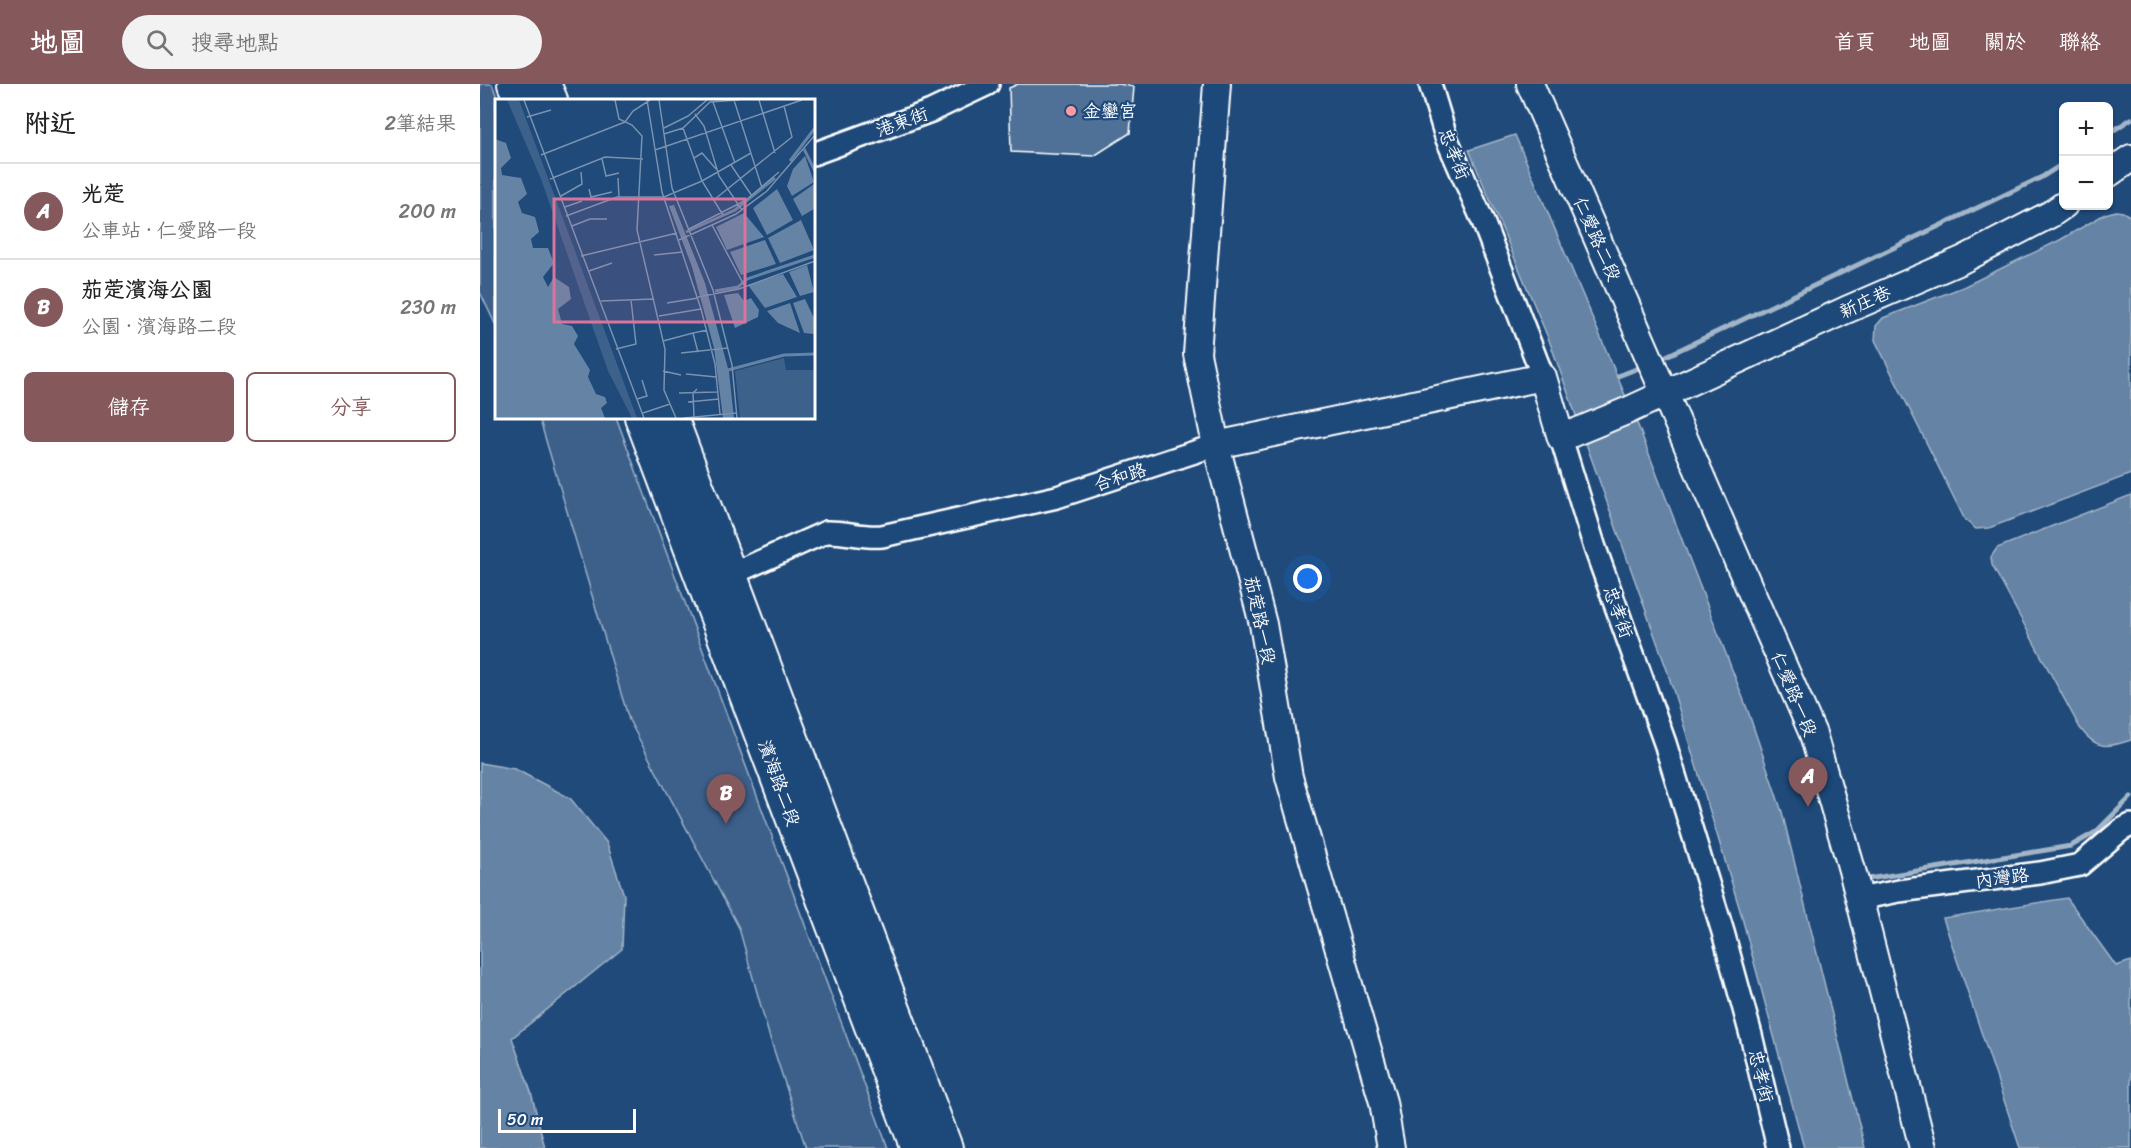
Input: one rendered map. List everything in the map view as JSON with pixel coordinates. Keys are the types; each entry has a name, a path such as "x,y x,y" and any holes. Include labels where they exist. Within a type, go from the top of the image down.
{"main road":[{"path":"514,84 521,99"},
{"path":"544,84 551,99"},
{"name":"濱海路二段","path":"641,418 718,580 877,970 946,1148"},
{"name":"濱海路二段","path":"670,418 718,580 917,1148"}],"street":[{"name":"港東街","path":"814,154 931,111 988,84"},
{"name":"茄萣路一段","path":"1217,84 1197,354 1216,445 1263,624 1289,777 1383,1102 1390,1148"},
{"name":"忠孝街","path":"1431,84 1446,137 1482,219 1543,377 1569,435 1595,548 1669,754 1722,932 1751,1035 1778,1148"},
{"name":"仁愛路二段","path":"1530,84 1657,375"},
{"path":"2113,171 2131,158"},
{"name":"新庄巷","path":"1569,435 1629,410 1657,375 1846,310 1962,260 2059,208"},
{"name":"仁愛路一段","path":"1657,375 1813,734 1859,898 1923,1148"},
{"name":"合和路","path":"718,580 826,532 838,531 866,537 882,536 1057,497 1216,445 1543,377"},
{"name":"內灣路","path":"1859,898 2040,873 2080,865 2121,830 2131,825"}],"shaded area":[{"path":"480,84 492,84 498,99 495,99 495,324 480,292"},
{"path":"1515,135 1639,428 1748,711 1782,812 1865,1148 1804,1148 1740,910 1667,670 1549,340 1469,150"},
{"path":"2116,211 2131,217 2131,474 1989,528 1976,529 1965,520 1875,340 1876,326 1883,318 1963,287 2060,240 2105,214"},
{"path":"539,418 616,418 888,1148 806,1148 769,1035 739,928 629,720"},
{"path":"2131,495 2131,740 2109,746 2097,744 2080,728 1992,565 1991,557 1997,548"},
{"path":"480,763 515,769 570,798 607,843 624,895 622,949 512,1038 531,1092 545,1148 480,1148"},
{"path":"2067,898 2116,966 2131,961 2131,1148 2020,1148 1943,918"}],"building":[{"name":"金鑾宮","path":"1018,84 1119,84 1134,87 1130,133 1094,156 1011,152 1009,88"}],"waterway":[{"path":"2113,131 2131,119"},
{"path":"1658,360 2042,177 2059,166"},
{"path":"1618,376 1644,366"},
{"path":"1868,879 2071,846 2096,832 2131,797"}],"place":[{"name":"金鑾宮","path":"1071,111"},
{"name":"光萣","path":"1808,807"},
{"name":"茄萣濱海公園","path":"726,824"}]}
